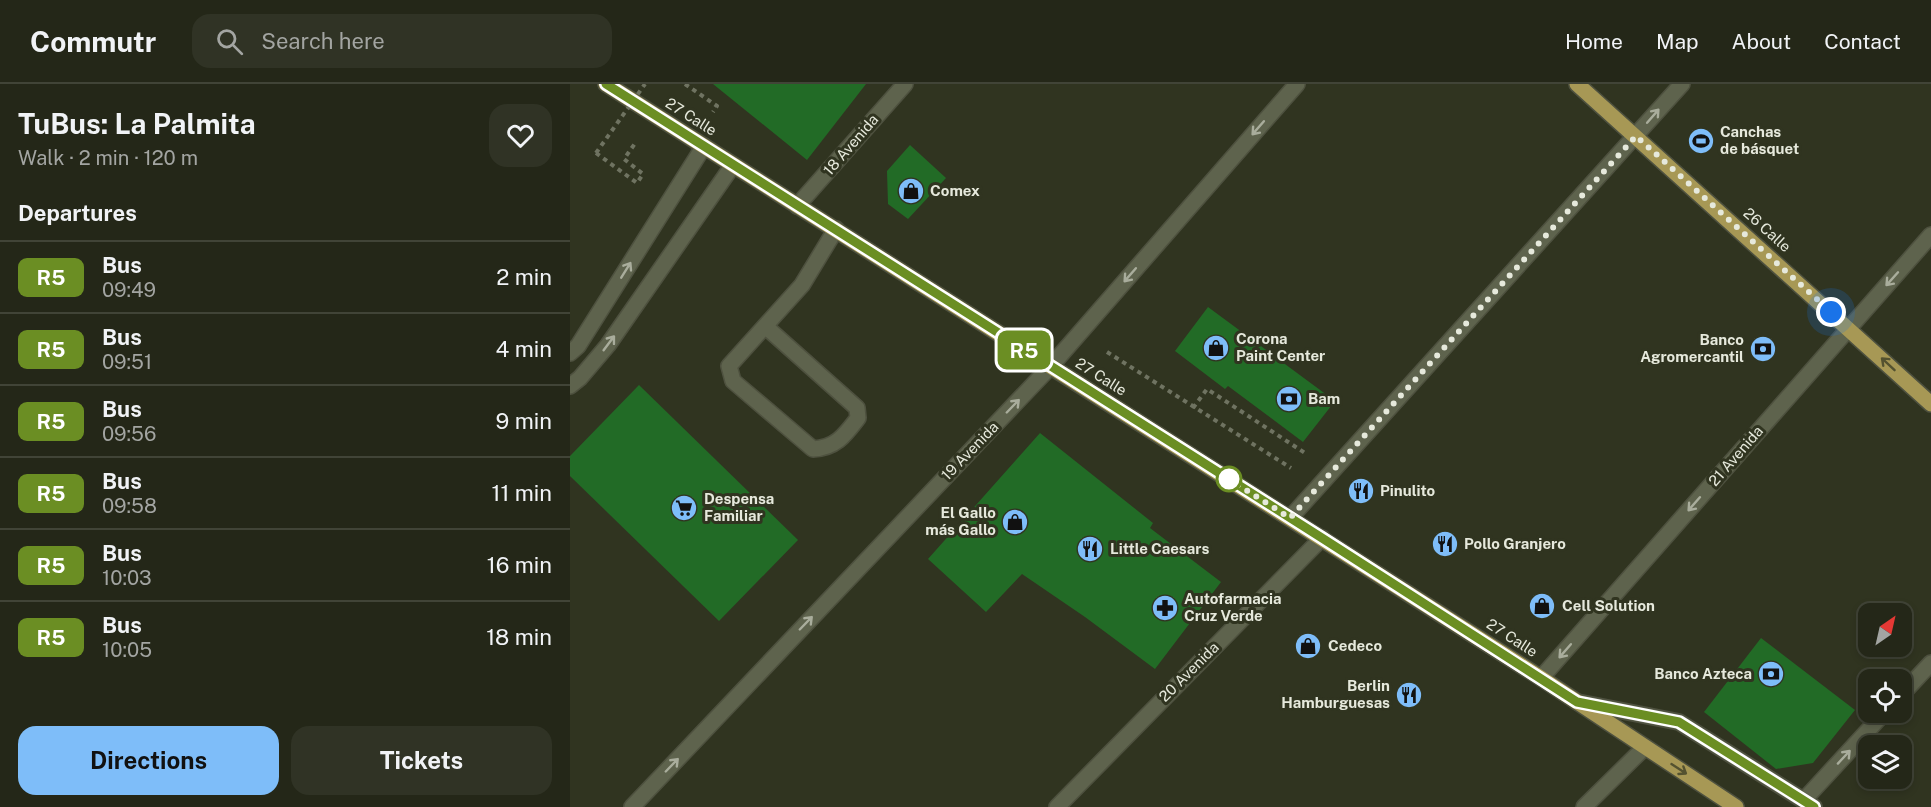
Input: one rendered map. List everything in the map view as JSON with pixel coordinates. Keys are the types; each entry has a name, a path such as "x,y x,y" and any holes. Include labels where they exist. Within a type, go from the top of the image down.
{"main road":[{"name":"27 Calle","path":"606,84 1541,678 1736,807"},
{"name":"26 Calle","path":"1577,84 1931,404"}],"street":[{"name":"18 Avenida","path":"797,206 905,84"},
{"name":"19 Avenida","path":"632,807 1050,367 1297,84"},
{"path":"1290,518 1682,84"},
{"path":"570,353 578,346 704,146"},
{"path":"570,386 580,378 608,345 733,165"},
{"path":"765,326 857,408 858,418 839,442 825,449 813,449 733,381 729,366 765,326 802,285 836,230"},
{"name":"21 Avenida","path":"1541,678 1931,236"},
{"name":"20 Avenida","path":"1057,807 1322,538"},
{"path":"1912,683 1931,663"},
{"name":"27 Calle","path":"1577,702 1679,722 1809,804"},
{"path":"1809,804 1876,723"},
{"path":"1584,807 1645,747"}],"path":[{"path":"624,159 644,174 637,183 596,153 645,84"},
{"path":"685,84 717,106"},
{"path":"1079,333 1193,408 1293,469"},
{"path":"1193,408 1207,389 1333,471"}],"building":[{"path":"713,84 866,84 807,160"},
{"name":"Comex","path":"910,145 946,178 908,219 888,204 887,171"},
{"path":"1208,307 1335,401 1303,442 1228,386 1225,389 1175,351"},
{"name":"Despensa Familiar","path":"639,385 798,540 719,621 570,476 570,456"},
{"path":"1040,433 1153,523 1150,528 1221,582 1155,669 1022,574 986,612 928,559"},
{"name":"Banco Azteca","path":"1761,638 1855,710 1813,763 1776,769 1704,712"}],"bus line":[{"name":"R5","path":"606,84 1577,702 1679,722 1814,807"}],"place":[{"name":"Canchas de básquet","path":"1701,141"},
{"name":"Comex","path":"911,191"},
{"name":"Corona Paint Center","path":"1216,348"},
{"name":"Banco Agromercantil","path":"1763,349"},
{"name":"Bam","path":"1289,399"},
{"name":"Pinulito","path":"1361,491"},
{"name":"Despensa Familiar","path":"684,508"},
{"name":"El Gallo más Gallo","path":"1015,522"},
{"name":"Pollo Granjero","path":"1445,544"},
{"name":"Little Caesars","path":"1090,549"},
{"name":"Cell Solution","path":"1542,606"},
{"name":"Autofarmacia Cruz Verde","path":"1165,608"},
{"name":"Cedeco","path":"1308,646"},
{"name":"Banco Azteca","path":"1771,674"},
{"name":"Berlin Hamburguesas","path":"1409,695"}],"route":[{"path":"1229,479 1290,518 1636,136 1831,312"}]}
